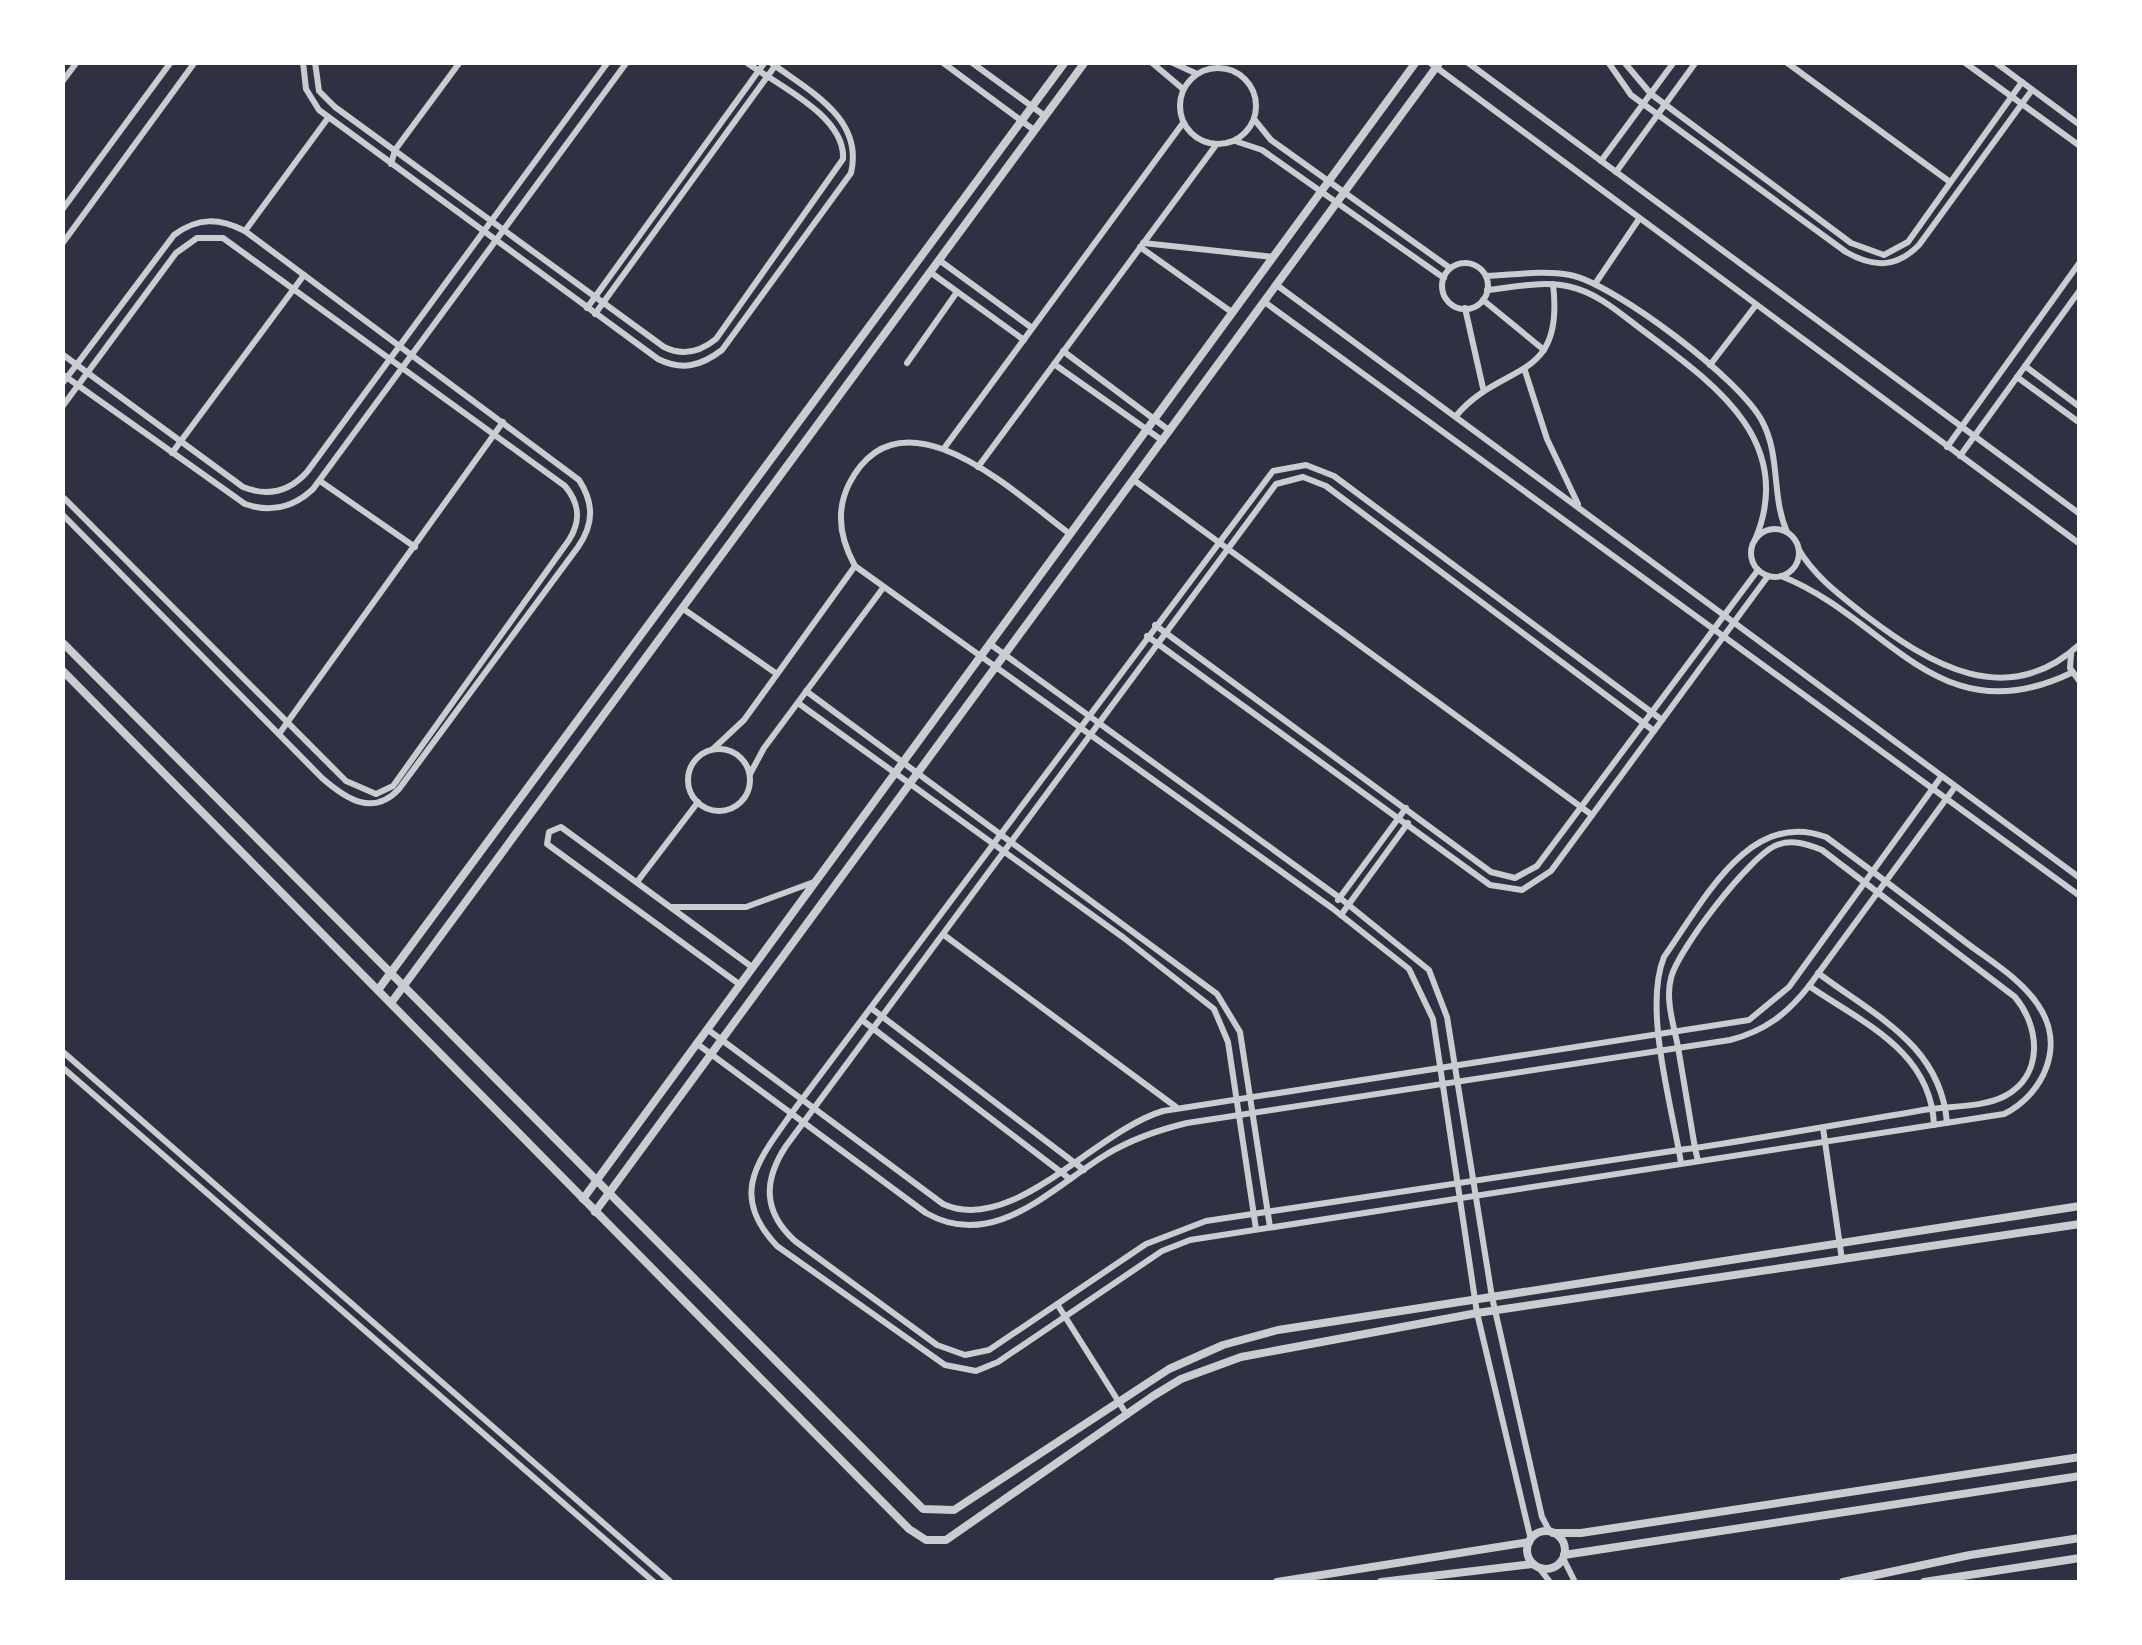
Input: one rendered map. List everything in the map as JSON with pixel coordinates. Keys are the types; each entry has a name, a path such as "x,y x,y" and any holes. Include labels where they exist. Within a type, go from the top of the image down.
{"street":[{"path":"62,82 77,62"},
{"path":"62,210 171,62"},
{"path":"62,244 195,62"},
{"path":"303,62 311,100 328,118 668,364 702,363 722,350 851,173 854,144 842,117 770,64"},
{"path":"315,62 315,80 326,98 672,351 700,350 722,331 840,169 842,140 830,124 746,62"},
{"path":"392,164 395,150 460,62"},
{"path":"62,354 254,491 289,488 307,472 608,62"},
{"path":"62,514 344,797 376,804 399,789 586,535 591,520 587,492 579,480 412,354 245,231 209,220 184,228 64,378 235,499 255,507 276,508 296,502 320,481 412,354 627,62"},
{"path":"942,62 1034,130"},
{"path":"972,62 1045,116"},
{"path":"378,990 1066,62"},
{"path":"391,1003 1084,62"},
{"path":"1150,62 1183,90"},
{"path":"1171,62 1196,74"},
{"path":"583,1199 1416,62"},
{"path":"1467,62 2080,514"},
{"path":"1608,62 1620,84 1658,115 1846,252 1870,263 1895,263 1908,257 2024,106 2032,90"},
{"path":"1624,62 1651,94 1851,242 1873,254 1884,255 1908,242 2022,82"},
{"path":"1601,161 1674,62"},
{"path":"1616,172 1696,62"},
{"path":"1786,62 1950,182"},
{"path":"1964,62 2080,146"},
{"path":"1995,62 2080,125"},
{"path":"587,308 758,71 770,64"},
{"path":"596,314 767,78 770,64"},
{"path":"596,1212 1266,303 1435,64 1638,219 2080,544"},
{"path":"946,447 1183,123 1183,90 1196,74 1220,67 1242,76 1255,96 1254,119 1235,140 1216,145 1193,136 1183,123"},
{"path":"245,231 328,118"},
{"path":"1254,119 1272,140 1450,268 1473,264 1486,276 1488,290 1483,300 1465,308 1448,301 1444,278 1450,268"},
{"path":"1235,140 1262,150 1444,278"},
{"path":"978,467 1216,145"},
{"path":"382,157 395,150"},
{"path":"700,152 708,158"},
{"path":"1957,172 1966,182"},
{"path":"1943,192 1953,200"},
{"path":"1595,284 1638,219"},
{"path":"801,221 811,228"},
{"path":"62,408 176,253 197,238 210,236 235,244 565,486 578,506 578,518 569,540 392,786 376,794 352,787 62,496"},
{"path":"1141,245 1274,258"},
{"path":"1141,245 1233,313"},
{"path":"939,260 1032,328"},
{"path":"1946,447 2080,262"},
{"path":"930,272 1024,340"},
{"path":"1486,276 1557,274 1595,284 1710,365 1741,392 1762,421 1786,532 1824,583 1906,646 1949,670 1980,676 2012,676 2043,668 2072,653 2080,644"},
{"path":"172,453 304,275"},
{"path":"1456,416 1483,388 1525,371 1544,350 1553,330 1553,284"},
{"path":"1488,290 1553,284 1599,298 1702,374 1740,411 1758,447 1763,475 1763,515 1752,559 1758,570 1768,576 1781,576 1816,594 1921,670 1949,684 2012,691 2072,673"},
{"path":"1278,286 2080,878"},
{"path":"1960,456 2080,290"},
{"path":"907,363 957,292"},
{"path":"1483,300 1544,350"},
{"path":"1266,303 2080,896"},
{"path":"886,304 898,315"},
{"path":"1710,365 1756,305"},
{"path":"1465,308 1483,388"},
{"path":"1063,352 1171,432"},
{"path":"1054,364 1164,442"},
{"path":"2025,366 2080,407"},
{"path":"1525,371 1547,440 1580,509"},
{"path":"2017,377 2080,423"},
{"path":"279,735 502,422"},
{"path":"1070,534 978,467 946,447 928,442 892,446 862,466 844,497 841,532 855,566 1341,914 1409,968 1428,1001 1474,1299 1536,1566 1550,1582"},
{"path":"1662,720 1334,476 1306,464 1273,472 1216,542 791,1114 758,1163 751,1194 760,1228 812,1272 945,1365 964,1372 988,1368 1176,1244 1270,1226 2004,1114 2033,1096 2045,1075 2050,1047 2044,1015 2027,992 1988,959 1826,838 1792,829 1759,839 1745,850 1664,957 1656,988 1681,1163"},
{"path":"1654,731 1326,486 1303,477 1276,484 776,1161 768,1196 782,1229 937,1345 965,1355 989,1350 1165,1233 1206,1221 1696,1148 2007,1095 2019,1086 2034,1060 2033,1030 2023,1007 1864,882 1807,844 1776,845 1760,854 1672,971 1669,999 1696,1148 1698,1161"},
{"path":"320,481 415,547"},
{"path":"1135,481 1592,815"},
{"path":"751,487 764,498"},
{"path":"1755,540 1770,530 1786,532"},
{"path":"1781,576 1795,566 1799,550"},
{"path":"855,566 736,730 698,757 689,771 689,788 698,802 715,810 734,807 748,793 750,774 806,691 884,588"},
{"path":"1155,625 1491,872 1515,878 1537,866 1758,570"},
{"path":"1458,586 1466,574"},
{"path":"1147,636 1490,885 1510,891 1543,880 1768,576"},
{"path":"682,608 777,674"},
{"path":"62,642 923,1509 954,1510 1169,1369 1223,1345 1278,1330 2080,1206"},
{"path":"990,644 1340,898 1429,970 1442,1001 1492,1297 1542,1517 1562,1539 1564,1557 1575,1582"},
{"path":"2072,653 2072,673 2080,682"},
{"path":"482,661 490,667"},
{"path":"62,670 909,1529 926,1540 946,1540 1181,1380 1241,1356 1495,1310 2080,1224"},
{"path":"806,691 1014,840 1217,994 1240,1032 1270,1226"},
{"path":"798,703 1214,1008 1228,1042 1256,1229"},
{"path":"713,749 737,754 750,774"},
{"path":"707,1029 956,1210 994,1210 1132,1123 1177,1108 1736,1024 1771,1006 1942,777"},
{"path":"696,1043 926,1213 950,1224 976,1227 1002,1221 1158,1130 1730,1040 1763,1029 1791,1008 1809,986 1955,787"},
{"path":"522,799 535,808"},
{"path":"637,882 698,802"},
{"path":"1332,908 1406,808"},
{"path":"1341,914 1414,814"},
{"path":"509,817 522,826"},
{"path":"740,984 547,844 549,832 561,827 752,966"},
{"path":"672,906 746,907 816,882"},
{"path":"944,935 1177,1108"},
{"path":"1979,970 1988,959"},
{"path":"1818,973 1919,1050 1940,1082 1947,1123"},
{"path":"1809,986 1911,1058 1924,1077 1934,1125"},
{"path":"871,1008 1084,1170"},
{"path":"862,1020 1070,1179"},
{"path":"62,1051 672,1582"},
{"path":"62,1068 654,1582"},
{"path":"1823,1128 1842,1260"},
{"path":"186,1174 194,1166"},
{"path":"812,1272 820,1259"},
{"path":"1059,1307 1127,1415"},
{"path":"1277,1582 1530,1541 1552,1532 1580,1533 2080,1457"},
{"path":"1381,1582 1556,1566 1564,1557 2080,1476"},
{"path":"1842,1582 1970,1555 2080,1538"},
{"path":"1924,1582 2080,1558"}]}
